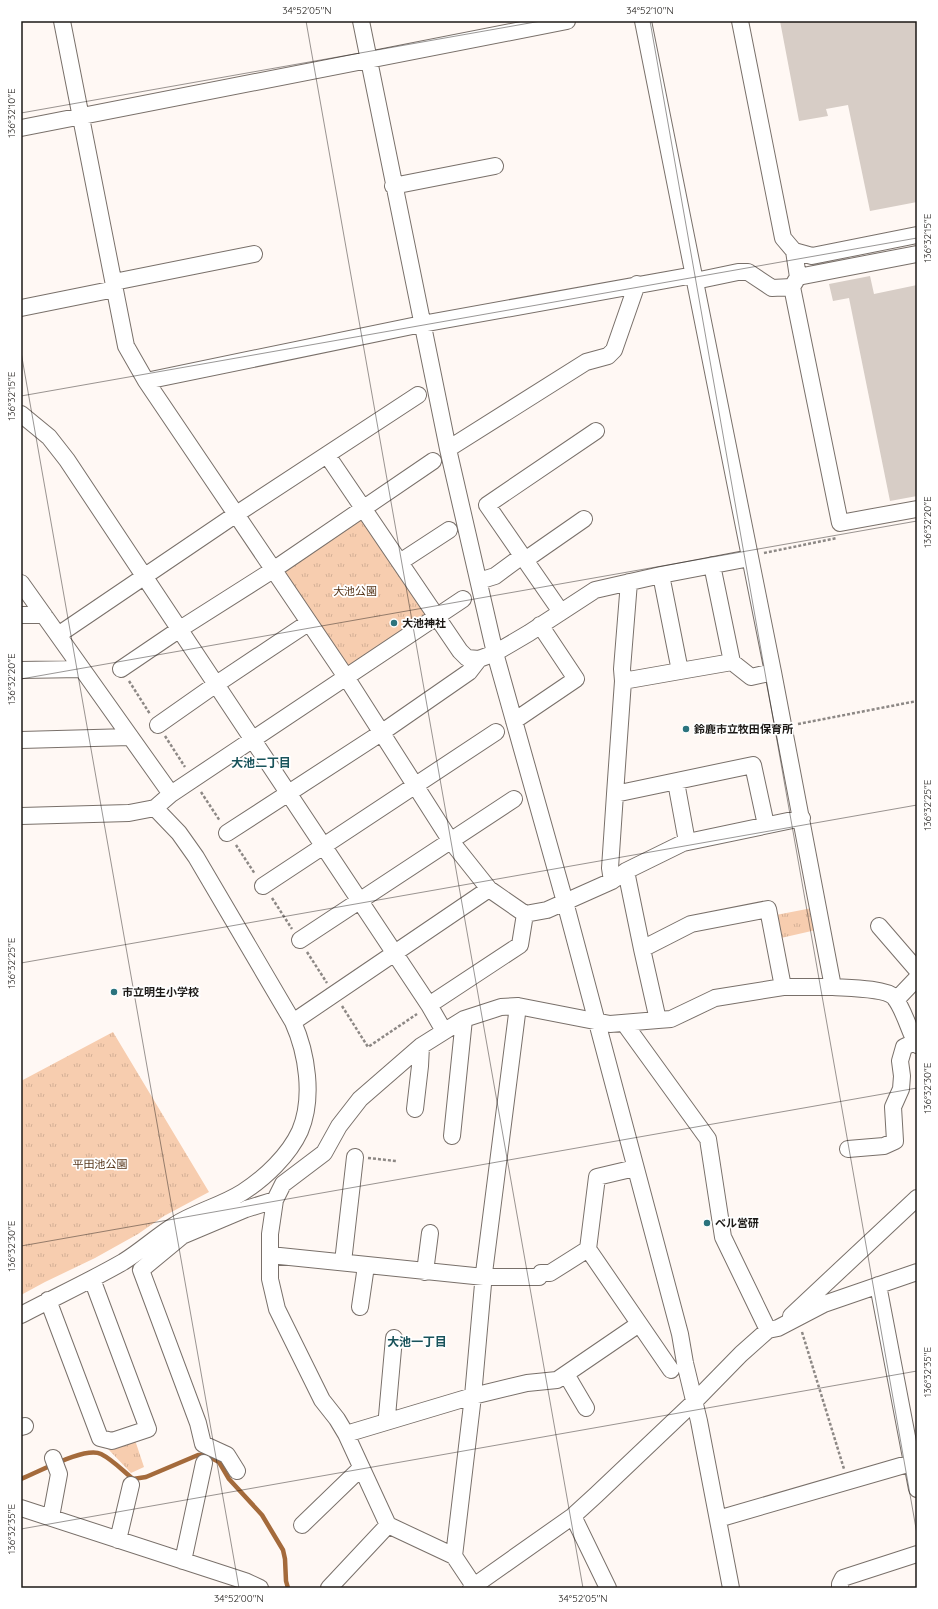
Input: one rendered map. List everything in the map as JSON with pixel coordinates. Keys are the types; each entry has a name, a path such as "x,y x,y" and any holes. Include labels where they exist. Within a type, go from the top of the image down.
{"street":[{"path":"62,21 126,346 146,381 235,515 346,677 450,840 489,889 525,914 547,910 612,881 626,871 687,842 802,818"},
{"path":"361,21 393,186 448,449 495,653 565,902 680,1334 732,1588"},
{"path":"21,128 567,21"},
{"path":"642,21 695,278 784,726 833,987"},
{"path":"740,21 783,238 794,251 812,256 917,235"},
{"path":"393,186 494,166"},
{"path":"794,251 795,282 840,523 917,509"},
{"path":"21,308 254,254"},
{"path":"146,381 422,324 637,284 748,272 772,288 917,254"},
{"path":"448,449 586,362 608,356 614,350 637,284"},
{"path":"58,635 235,515 418,395"},
{"path":"21,414 49,437 67,460 429,1005 444,1031"},
{"path":"561,612 488,505 596,431"},
{"path":"327,456 438,616 460,651 467,658 479,659 495,653 595,590 750,557"},
{"path":"121,669 180,629 273,570 433,461"},
{"path":"479,581 496,576 584,519"},
{"path":"400,562 449,530"},
{"path":"712,565 732,662 751,677 773,672"},
{"path":"661,575 680,671"},
{"path":"612,881 610,868 624,682 622,669 629,582"},
{"path":"21,583 171,794"},
{"path":"21,816 129,814 155,808 171,794 252,739 463,599"},
{"path":"21,615 44,615"},
{"path":"158,725 215,684 308,623"},
{"path":"514,721 576,679 540,625"},
{"path":"228,833 381,733 469,672 479,659"},
{"path":"624,682 732,662"},
{"path":"21,670 82,669"},
{"path":"263,886 496,732"},
{"path":"21,740 130,738"},
{"path":"615,794 753,765 766,825"},
{"path":"676,782 687,842"},
{"path":"300,940 514,799"},
{"path":"21,1315 124,1261 243,1191 267,1172 288,1151 304,1120 308,1076 299,1036 293,1022 196,857 179,833 155,808"},
{"path":"626,871 658,1020"},
{"path":"293,1022 489,889"},
{"path":"642,949 691,924 768,909 783,988"},
{"path":"429,1005 520,945 525,914"},
{"path":"879,926 917,970"},
{"path":"896,1000 917,978"},
{"path":"848,1149 884,1146 895,1141 893,1107 901,1089 902,1076 900,1061 904,1047 916,1043 896,1000 892,996 883,992 833,987 783,988 715,998 671,1019 610,1024 597,1020 518,1006 501,1007 464,1019 421,1046 360,1099 338,1126 324,1154 283,1184 275,1200 270,1234 270,1279 277,1309 322,1400 337,1419 346,1434 388,1525 454,1556 472,1587 573,1516 596,1496 694,1402 741,1354 773,1329 917,1198"},
{"path":"454,1556 473,1396 484,1277 518,1006"},
{"path":"452,1136 464,1019"},
{"path":"624,1023 708,1139 723,1237 773,1329"},
{"path":"415,1109 421,1046"},
{"path":"343,1262 355,1157"},
{"path":"635,1168 598,1177 588,1249 671,1370"},
{"path":"237,1471 227,1456 203,1444 198,1423 141,1270 179,1230 275,1200"},
{"path":"425,1272 430,1233"},
{"path":"270,1256 484,1277 539,1276 541,1273 550,1273 588,1249"},
{"path":"360,1307 366,1266"},
{"path":"773,1329 824,1304 917,1272"},
{"path":"48,1300 100,1438 112,1441 148,1429 92,1278"},
{"path":"878,1285 917,1489"},
{"path":"346,1434 473,1396 527,1383 557,1380 639,1324"},
{"path":"389,1421 387,1416 394,1338"},
{"path":"566,1374 586,1408"},
{"path":"51,1517 59,1474 53,1458"},
{"path":"183,1561 204,1463"},
{"path":"718,1519 911,1463"},
{"path":"302,1525 361,1468"},
{"path":"118,1540 132,1485"},
{"path":"21,1508 245,1581 260,1588"},
{"path":"573,1516 608,1588"},
{"path":"329,1588 388,1525"},
{"path":"840,1588 843,1578 917,1554"}],"path":[{"path":"750,557 841,538"},
{"path":"784,726 917,702"},
{"path":"797,1318 847,1481"}],"green space":[{"name":"大池公園","path":"358,515 430,613 348,671 283,574 286,567"},
{"path":"812,908 816,930 781,938 776,915"},
{"name":"平田池公園","path":"113,1032 209,1192 164,1216 138,1234 95,1258 21,1295 21,1081"},
{"path":"135,1440 144,1467 131,1473 108,1449"}],"building":[{"path":"780,21 917,21 917,202 870,211 848,105 826,109 828,116 799,121"},
{"path":"870,276 874,294 917,285 917,496 890,501 849,298 833,301 829,284"}],"waterway":[{"path":"21,1479 62,1461 94,1452 101,1454 114,1462 133,1479 146,1477 198,1455 205,1455 219,1462 229,1479 262,1515 283,1550 288,1588"}],"place":[{"name":"大池神社","path":"394,623"},
{"name":"鈴鹿市立牧田保育所","path":"686,729"},
{"name":"市立明生小学校","path":"114,992"},
{"name":"べル営研","path":"707,1223"}],"district":[{"name":"大池二丁目","path":"261,763"},
{"name":"大池一丁目","path":"417,1342"}]}
